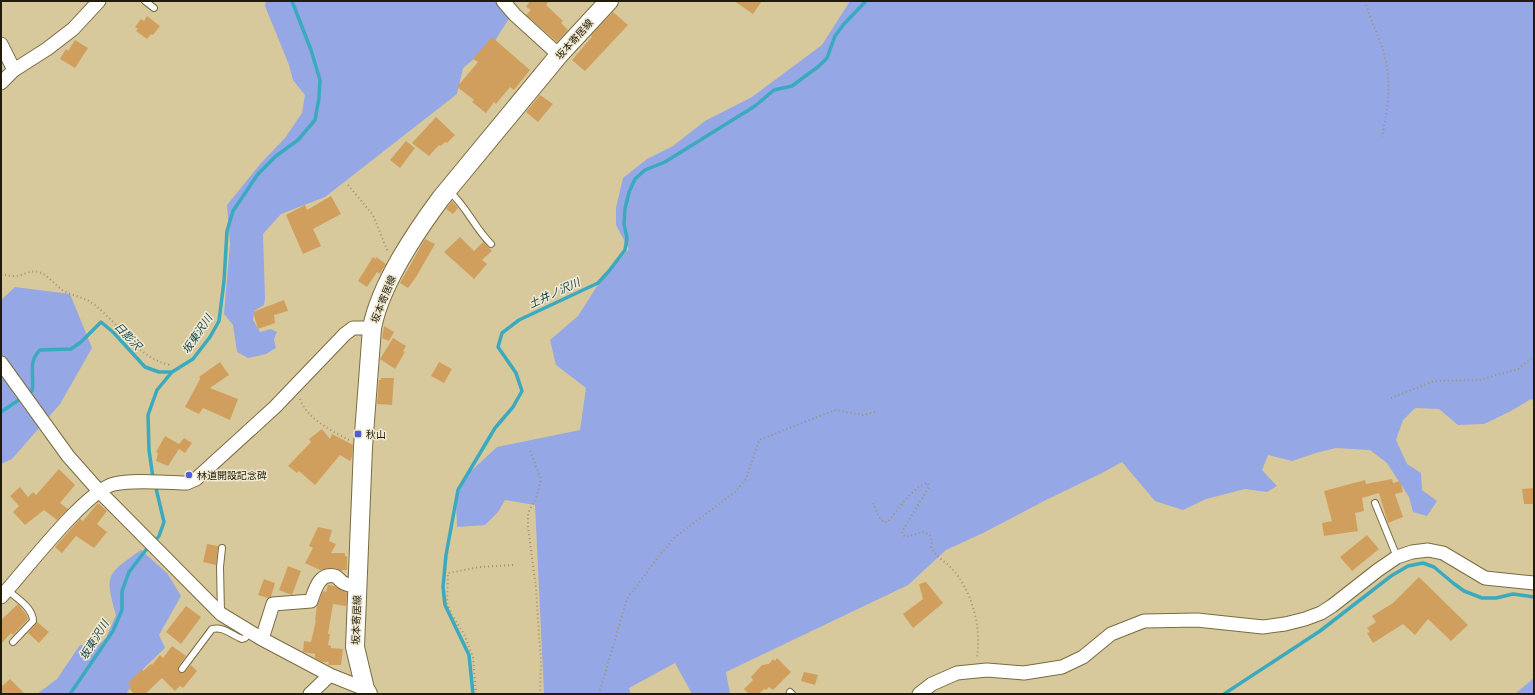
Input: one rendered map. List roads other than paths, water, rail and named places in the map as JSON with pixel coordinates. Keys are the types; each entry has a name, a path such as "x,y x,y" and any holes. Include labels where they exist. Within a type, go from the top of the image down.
{"main road":[{"name":"坂本寄居線","path":"366,691 355,647 363,447 374,317 396,270 431,210 559,55 609,1"}],"street":[{"path":"1,83 14,70 47,49 73,29 99,1"},
{"path":"503,1 515,15 559,55"},
{"path":"1,44 14,70"},
{"path":"4,594 62,527 90,498 99,491 112,485 126,482 187,483 196,479 275,407 345,334 353,328 372,328"},
{"path":"1,363 68,456 99,491 221,614 262,639 330,675 366,691"},
{"path":"918,694 932,684 957,673 987,670 1024,673 1062,667 1083,657 1111,634 1144,621 1196,620 1263,627 1305,619 1332,606 1397,557 1412,552 1428,550 1443,553 1485,578 1534,583"},
{"path":"262,639 273,604 311,600 320,579 326,577 335,576 348,585 357,587"},
{"path":"310,694 330,675"}],"lane":[{"path":"145,1 154,8"},
{"path":"448,189 460,200 480,233 491,244"},
{"path":"1375,503 1397,557"},
{"path":"221,614 220,567 222,548"},
{"path":"4,594 30,610 33,616 32,621 13,642"},
{"path":"182,669 212,629 223,629 242,639 245,638 250,632"}],"waterway":[{"name":"坂東沢川","path":"153,478 149,450 148,415 157,390 172,372 193,359 210,337 219,321 224,281 227,231 233,211 258,174 276,156 298,140 315,120 319,98 320,80 311,50 292,1"},
{"name":"土井ノ沢川","path":"473,694 469,655 445,605 443,587 446,555 458,490 495,428 513,407 522,391 516,373 498,347 502,333 519,320 598,283 625,250 627,238 624,224 625,209 629,192 635,179 645,170 665,162 755,106 774,90 792,86 819,66 827,58 835,36 844,24 866,1"},
{"name":"日影沢","path":"1,412 32,391 32,369 36,355 40,350 71,349 81,342 101,322 113,332 145,367 159,372 172,372"},
{"name":"坂東沢川","path":"154,542 159,536 164,522 155,484"},
{"name":"坂東沢川","path":"70,694 113,631 122,610 122,591 129,572 149,546"},
{"path":"1224,694 1320,631 1391,576 1408,566 1423,563 1434,567 1464,591 1482,598 1496,598 1513,594 1534,597"}],"place":[{"name":"秋山","path":"358,434"},
{"name":"林道開設記念碑","path":"189,475"}]}
